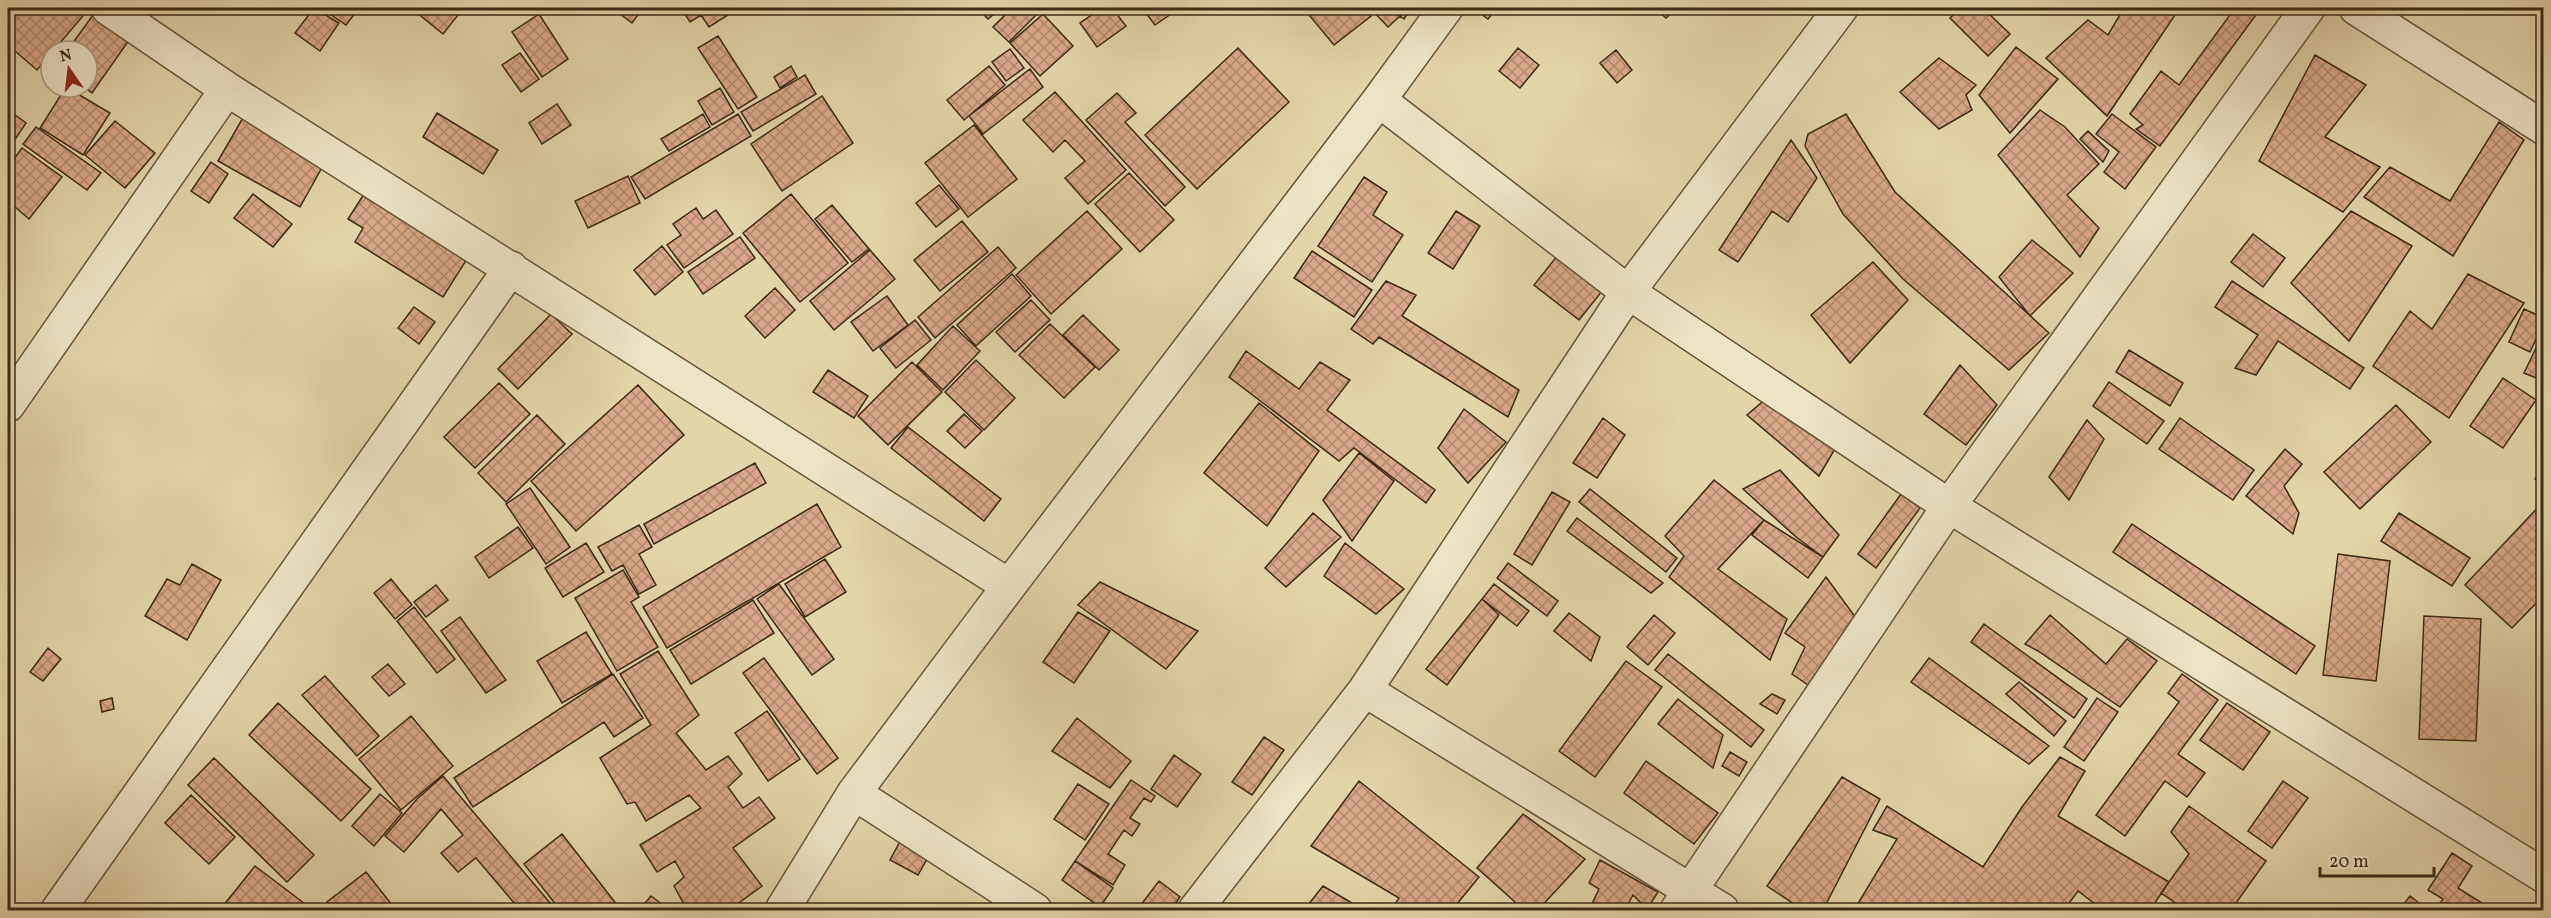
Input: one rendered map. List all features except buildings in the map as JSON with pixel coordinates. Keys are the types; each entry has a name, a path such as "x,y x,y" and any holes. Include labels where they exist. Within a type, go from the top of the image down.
{"street":[{"path":"108,8 228,89 1009,586"},
{"path":"782,910 854,793 1379,100 1446,8"},
{"path":"1195,910 1365,690 1628,292 1841,8"},
{"path":"1684,900 1949,506 2308,8"},
{"path":"2356,8 2544,128"},
{"path":"8,405 228,89"},
{"path":"1379,100 1628,292 1949,506 2544,876"},
{"path":"58,910 511,268"},
{"path":"1365,690 1684,900 1722,910"},
{"path":"854,793 1035,910"}]}
